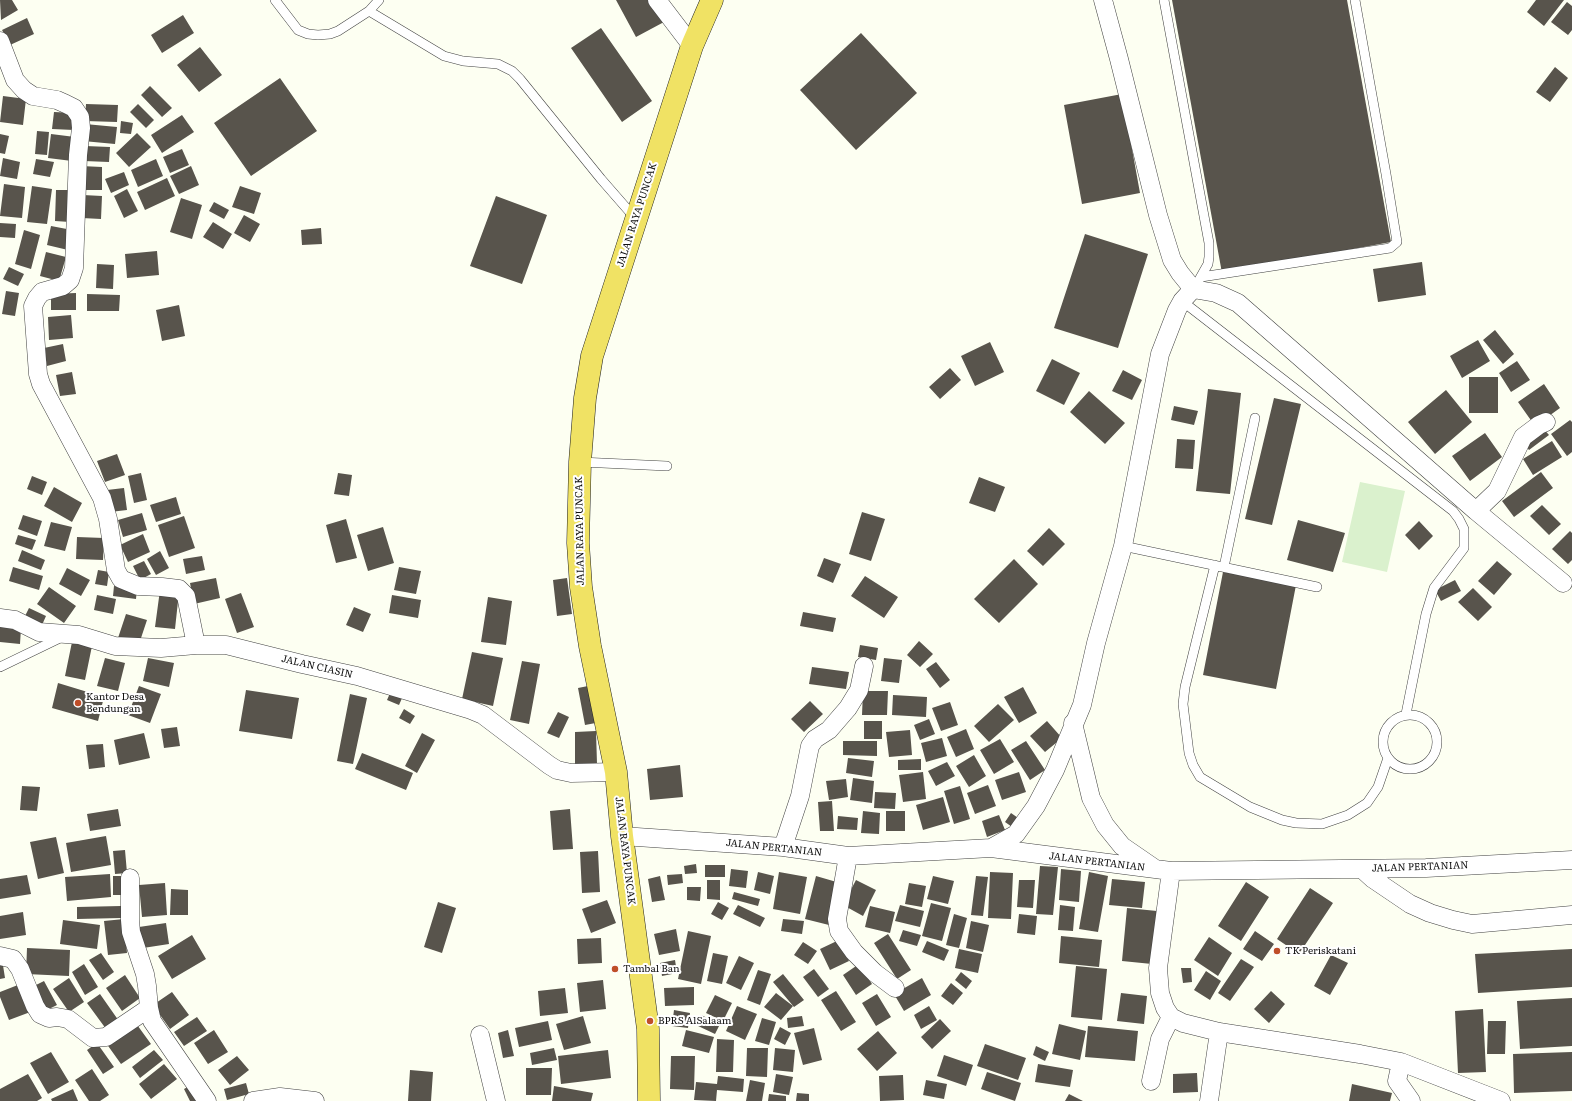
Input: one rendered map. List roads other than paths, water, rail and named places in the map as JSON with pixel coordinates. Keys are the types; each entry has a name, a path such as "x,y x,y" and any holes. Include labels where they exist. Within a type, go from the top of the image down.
{"highway":[{"name":"JALAN RAYA PUNCAK","path":"649,1101 648,1029 622,836 616,772 590,646 581,587 578,542 580,462 584,398 592,356 692,46 712,0"}],"street":[{"path":"657,0 692,46"},
{"path":"1103,0 1158,215 1172,260 1176,268 1192,289 1216,293 1238,303 1476,511 1563,584"},
{"path":"0,41 15,80 24,90 33,96 57,100 66,104 74,108 80,117 81,128 77,162 74,268 70,280 62,286 42,292 37,298 34,306 38,374 41,384 102,498 108,519 116,570 121,579 138,586 162,587 179,590 186,596 196,645"},
{"path":"991,848 1016,834 1028,819 1047,787 1073,723 1082,705 1096,643 1123,546 1160,354 1177,310 1192,289"},
{"path":"1476,511 1497,491 1523,437 1539,425 1546,422"},
{"name":"JALAN CIASIN","path":"0,618 15,620 32,630 39,632 79,635 115,646 128,648 162,648 214,644 236,647 356,676 459,705 483,716 549,765 558,770 571,773 616,772"},
{"path":"783,847 800,796 810,746 814,739 829,730 848,708 859,690 864,666"},
{"path":"1073,723 1091,798 1105,825 1122,846 1164,870 1158,968 1160,993 1165,1008 1171,1017 1183,1023 1219,1032 1360,1054 1400,1062 1501,1101"},
{"name":"JALAN PERTANIAN","path":"622,836 783,847 848,856 991,848 1164,870 1426,868 1572,860"},
{"path":"848,856 837,919 839,931 854,952 875,973 895,988"},
{"path":"1362,869 1373,879 1410,904 1430,913 1453,920 1472,924 1572,915"},
{"path":"130,878 131,932 147,986 149,1008 152,1020 208,1101"},
{"path":"0,956 13,959 20,969 37,1011 49,1018 56,1017 68,1019 93,1038 106,1037 149,1008"},
{"path":"1151,1081 1160,1039 1171,1017"},
{"path":"1209,1101 1219,1032"},
{"path":"480,1035 496,1101"},
{"path":"1400,1062 1397,1081 1411,1101"},
{"path":"253,1101 280,1097 316,1101"}],"lane":[{"path":"275,0 298,30 308,34 318,35 334,32 369,11 379,0"},
{"path":"1164,0 1209,243 1208,264 1192,289"},
{"path":"1192,289 1390,248 1397,242 1355,0"},
{"path":"369,11 444,56 463,61 498,64 512,71 601,180 636,218"},
{"path":"1192,289 1453,511 1459,519 1464,529 1464,548 1434,588 1426,614 1406,714"},
{"path":"1255,418 1220,566 1185,687 1183,704 1189,753 1193,766 1200,777 1250,807 1282,820 1296,823 1322,824 1348,815 1367,803 1378,787 1388,758"},
{"path":"580,462 667,466"},
{"path":"1123,546 1317,587"},
{"path":"0,667 66,635"},
{"path":"1406,714 1422,717 1434,728 1437,736 1438,744 1436,752 1425,764 1414,769 1401,768 1394,764 1388,758 1383,745 1384,731 1393,720 1406,714"}],"place":[{"name":"Kantor Desa Bendungan","path":"78,703"},
{"name":"TK Periskatani","path":"1277,951"},
{"name":"Tambal Ban","path":"615,969"},
{"name":"BPRS AlSalaam","path":"650,1021"}]}
